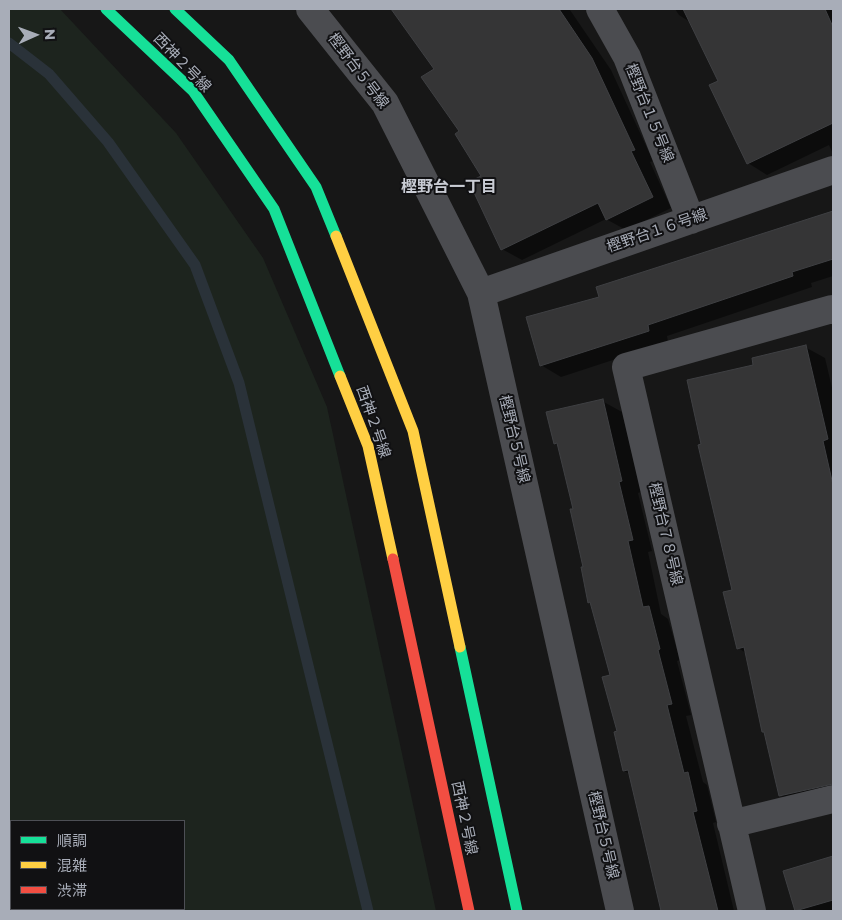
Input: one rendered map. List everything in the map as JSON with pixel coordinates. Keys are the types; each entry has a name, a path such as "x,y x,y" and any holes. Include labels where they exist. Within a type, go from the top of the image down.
{"street":[{"name":"西神２号線","path":"106,9 193,91 274,210 368,446 469,911"},
{"path":"175,9 229,60 316,187 413,431 517,911"},
{"name":"樫野台５号線","path":"310,9 385,103 482,293 620,911"},
{"name":"樫野台１５号線","path":"600,9 627,57 691,220"},
{"name":"樫野台１６号線","path":"482,293 833,170"},
{"name":"樫野台７８号線","path":"752,911 626,367 833,310"},
{"path":"731,824 833,799"}],"shaded area":[{"path":"9,9 60,9 176,133 263,258 327,407 436,911 9,911"}],"building":[{"path":"391,9 559,9 592,58 635,150 631,151 653,197 606,220 598,203 501,250 469,182 481,176 455,134 459,131 421,77 434,69"},
{"path":"683,9 825,9 833,27 833,123 747,164 709,85 718,81"},
{"path":"833,211 833,259 792,272 793,276 648,325 649,331 540,366 526,317 599,297 596,287"},
{"path":"806,345 828,439 823,441 833,485 833,784 779,796 764,732 762,732 744,647 737,649 723,592 732,590 698,445 701,444 687,380 753,365 752,358"},
{"path":"603,399 622,481 619,482 633,540 628,541 643,607 649,606 660,649 658,650 672,704 667,705 684,773 688,772 697,811 693,812 718,911 661,911 628,770 623,771 614,732 617,731 602,677 610,675 590,602 588,603 581,567 583,567 570,509 573,509 557,443 554,444 546,412"},
{"path":"833,856 833,900 795,911 783,871"}],"waterway":[{"path":"9,43 49,74 108,142 195,265 239,383 368,911"}],"traffic: fast":[{"path":"106,9 193,91 274,209 340,376"},
{"path":"175,9 229,60 316,187 336,236"},
{"path":"460,647 517,911"}],"traffic: slow":[{"path":"336,236 413,431 460,647"},
{"path":"340,376 368,446 393,559"}],"traffic: jam":[{"path":"393,559 469,911"}],"district":[{"name":"樫野台一丁目","path":"449,187"}]}
